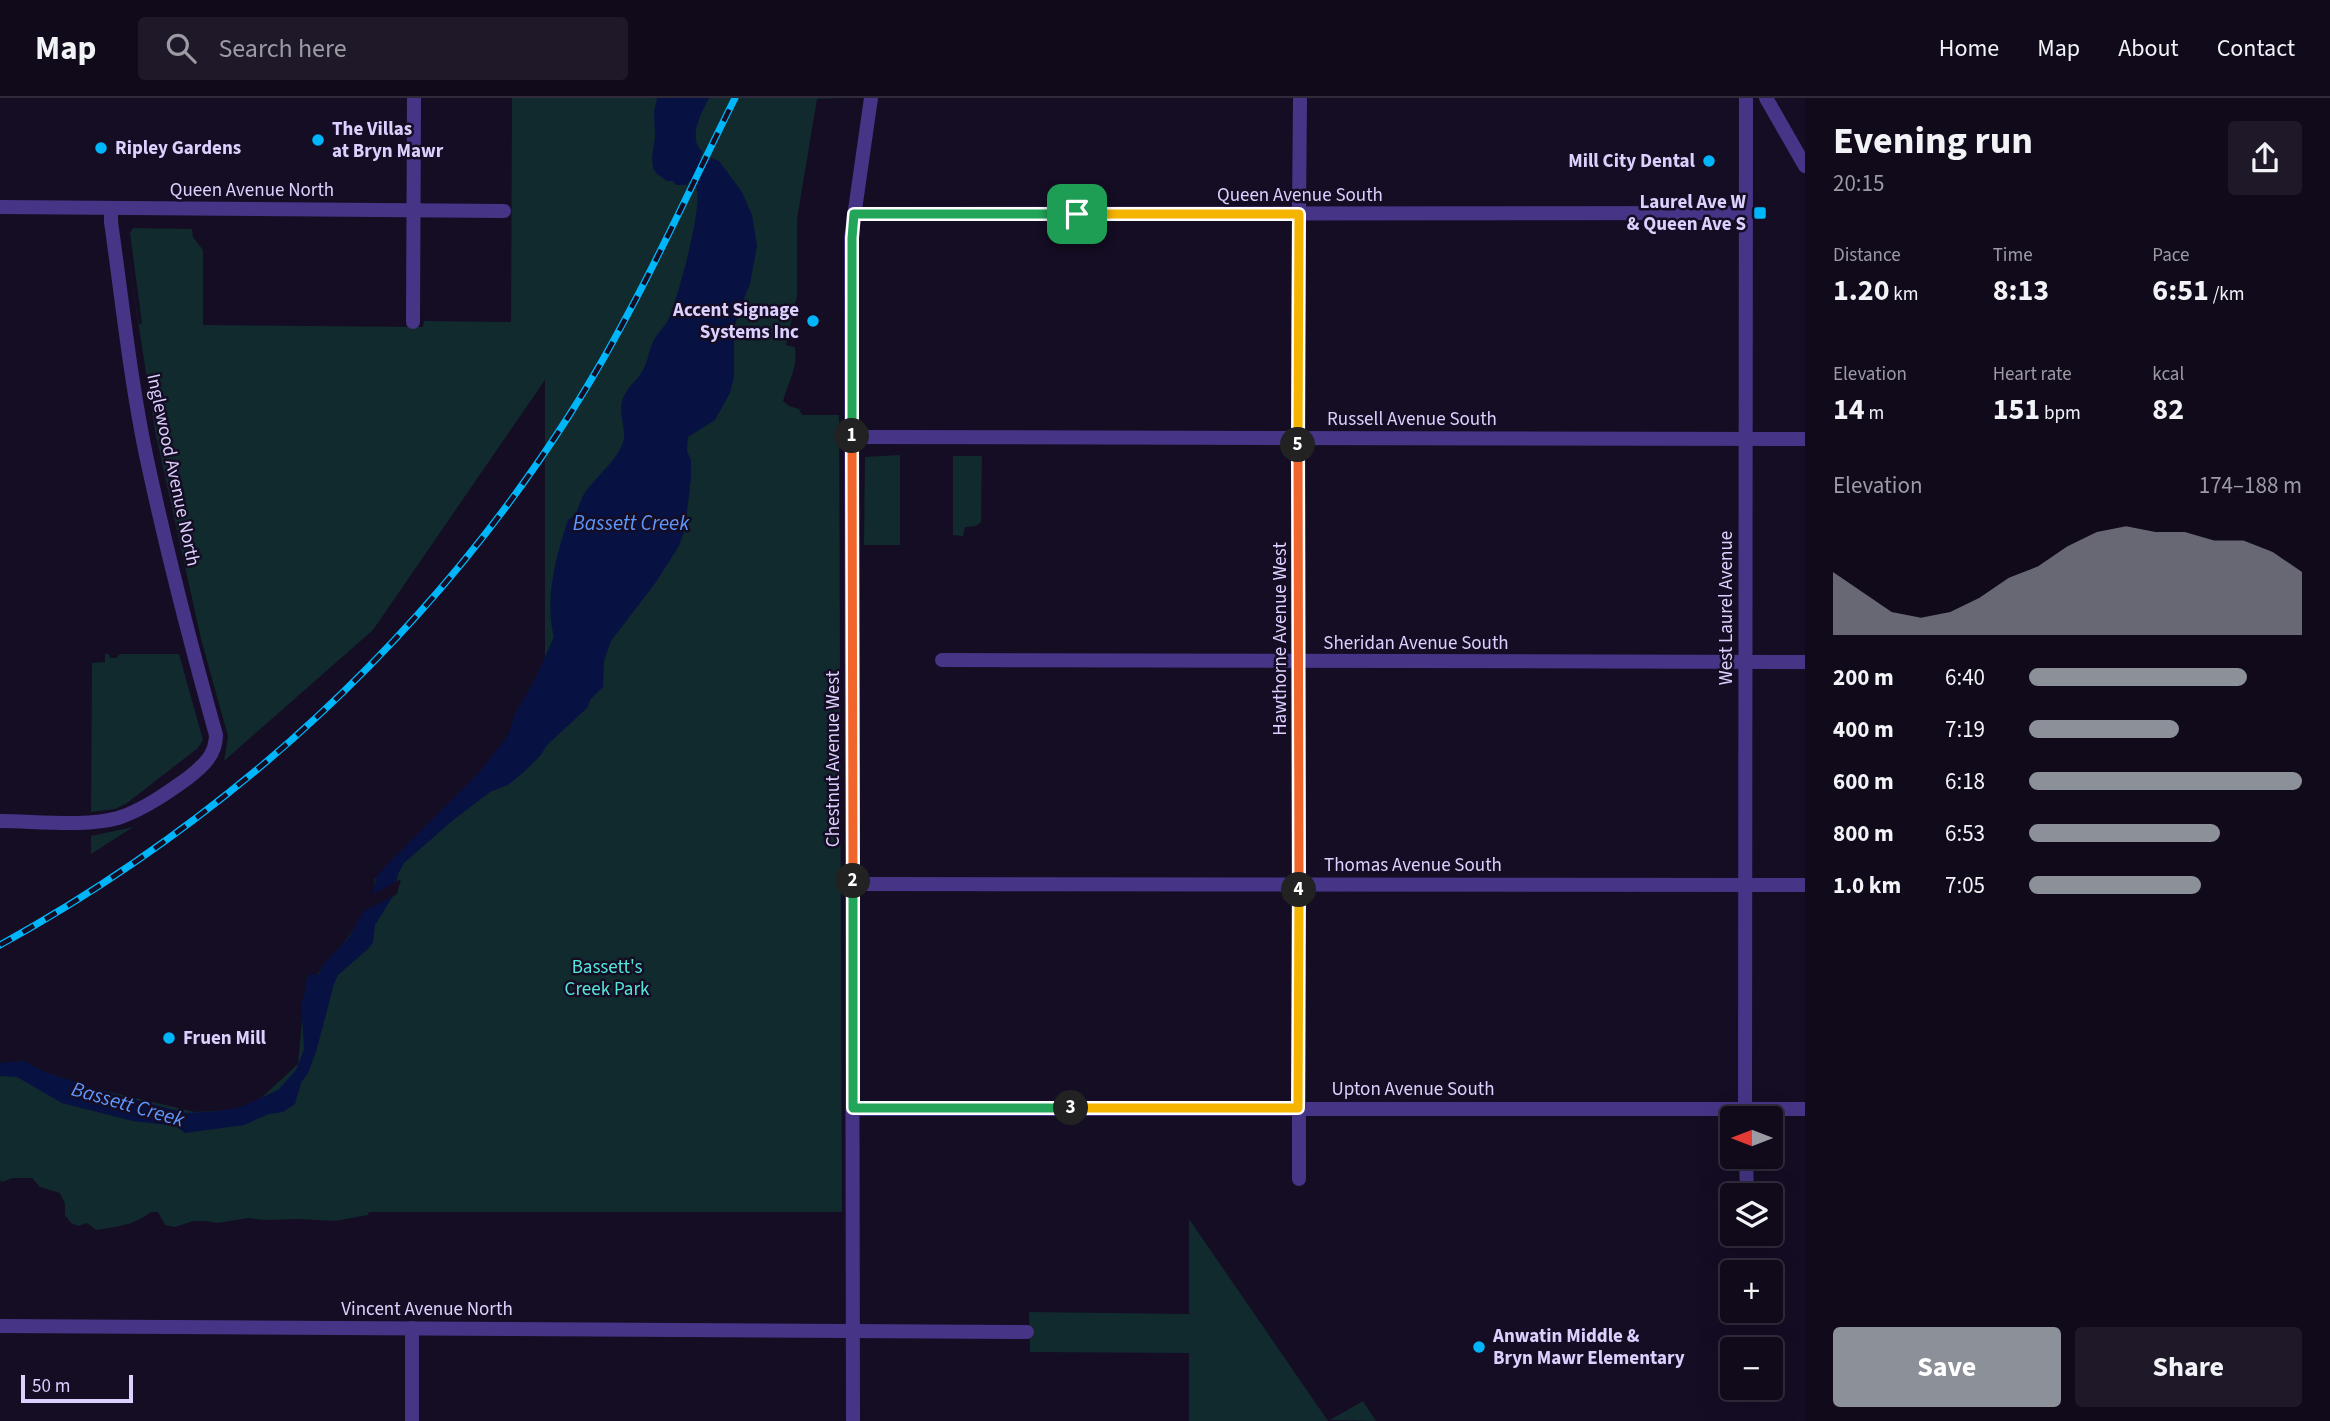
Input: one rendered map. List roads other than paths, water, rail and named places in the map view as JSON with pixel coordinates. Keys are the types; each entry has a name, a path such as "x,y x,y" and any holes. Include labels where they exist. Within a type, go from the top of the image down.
{"street":[{"path":"413,322 414,98"},
{"name":"Chestnut Avenue West","path":"853,1421 852,238 871,98"},
{"name":"Hawthorne Avenue West","path":"1299,1179 1300,98"},
{"name":"West Laurel Avenue","path":"1745,1106 1746,98"},
{"path":"1766,98 1805,166"},
{"name":"Queen Avenue North","path":"0,208 505,211"},
{"name":"Inglewood Avenue North","path":"0,821 89,821 117,818 149,804 201,768 216,745 216,735 191,647 146,453 125,322 111,208"},
{"name":"Queen Avenue South","path":"854,214 1746,214"},
{"name":"Russell Avenue South","path":"852,437 1805,439"},
{"name":"Sheridan Avenue South","path":"943,660 1805,662"},
{"name":"Thomas Avenue South","path":"853,884 1805,885"},
{"name":"Upton Avenue South","path":"853,1108 1298,1108 1720,1113"},
{"name":"Upton Avenue South","path":"1783,1110 1805,1108"},
{"name":"Vincent Avenue North","path":"0,1326 1027,1332"},
{"path":"412,1328 412,1421"}],"water":[{"path":"657,98 709,98 699,118 696,133 698,147 703,152 687,185 676,185 673,181 667,181 653,168 654,111"},
{"name":"Bassett Creek","path":"710,158 719,161 742,192 752,215 757,246 750,284 734,330 734,377 730,393 715,420 688,437 691,478 685,529 679,546 656,582 611,641 604,661 603,687 590,700 588,707 547,745 525,771 508,785 490,792 404,863 398,874 393,896 375,925 373,942 338,975 316,1052 301,1083 295,1104 283,1112 269,1114 244,1125 185,1133 176,1126 133,1121 62,1103 17,1077 0,1076 0,1063 24,1061 44,1072 186,1113 241,1107 278,1090 296,1070 304,1049 301,1001 307,977 310,974 318,975 324,964 350,936 373,893 376,878 384,868 477,775 509,734 515,714 535,679 554,637 551,593 559,548 568,520 576,512 584,494 622,445 622,401 643,370 652,344 668,321 684,272 693,231 698,197 696,188"}],"waterway":[{"name":"Bassett Creek","path":"685,98 677,124 678,151 689,166 713,180 720,200"}],"railway":[{"path":"0,945 85,895 167,840 244,780 318,716 388,647 454,573 514,496 593,376 636,298 735,98"}],"place":[{"name":"The Villas at Bryn Mawr","path":"318,140"},
{"name":"Ripley Gardens","path":"101,148"},
{"name":"Mill City Dental","path":"1709,161"},
{"name":"Laurel Ave W & Queen Ave S","path":"1760,213"},
{"name":"Accent Signage Systems Inc","path":"813,321"},
{"name":"Fruen Mill","path":"169,1038"},
{"name":"Anwatin Middle & Bryn Mawr Elementary","path":"1479,1347"}],"park label":[{"name":"Bassett's Creek Park","path":"607,978"}]}
